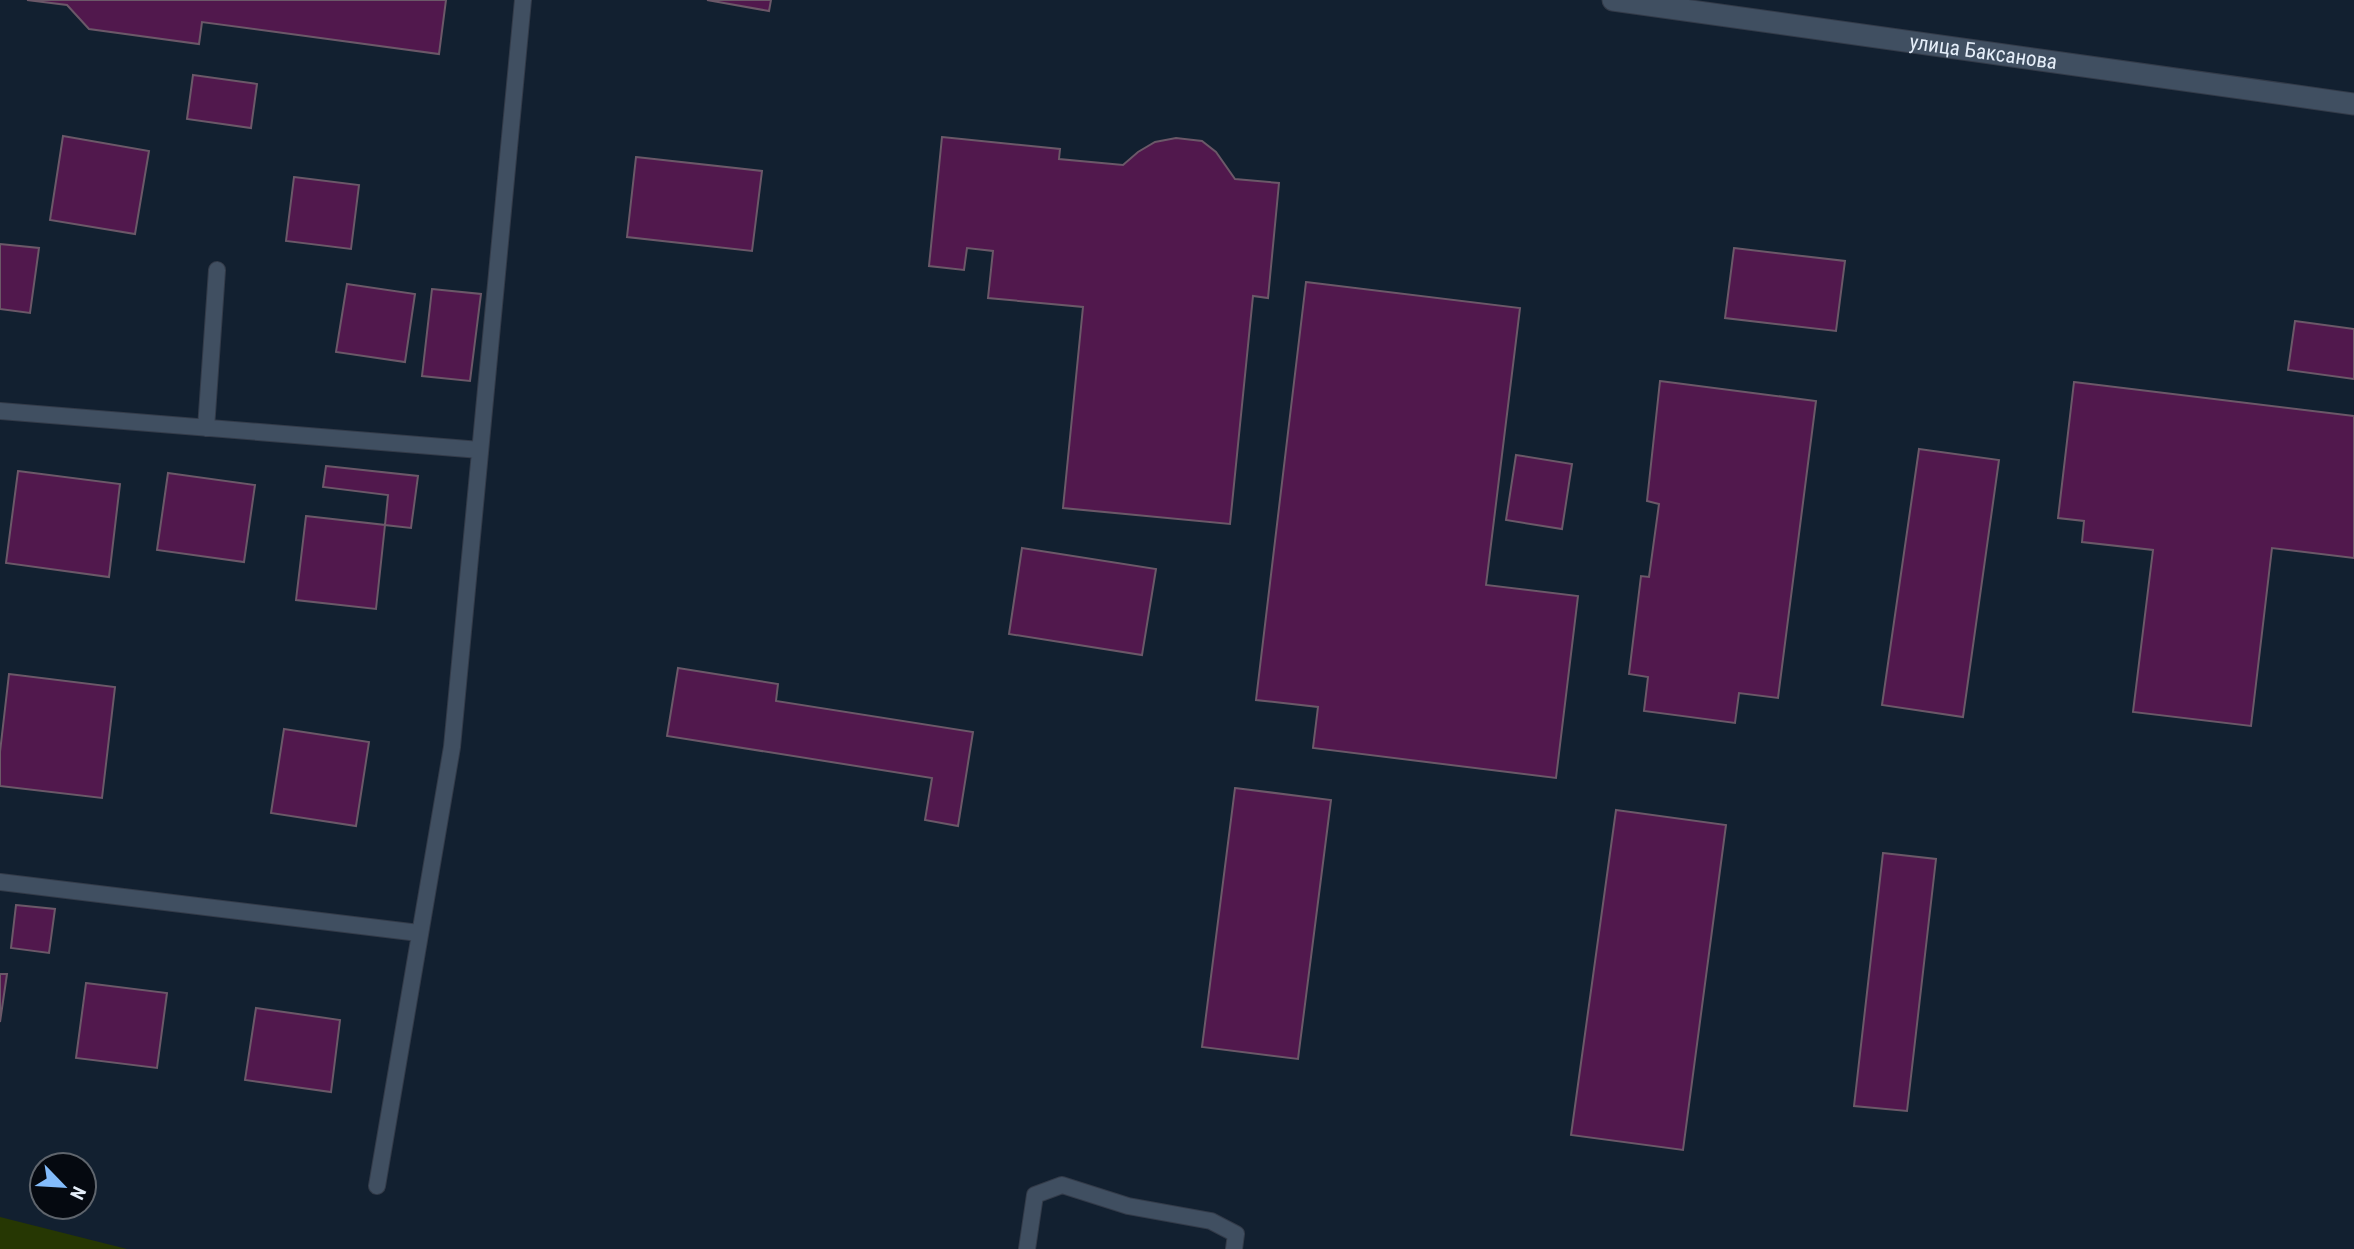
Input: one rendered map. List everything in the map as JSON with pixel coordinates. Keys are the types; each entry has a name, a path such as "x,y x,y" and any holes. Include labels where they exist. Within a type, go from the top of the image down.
{"main road":[{"name":"улица Баксанова","path":"1613,0 2354,104"}],"lane":[{"path":"377,1186 418,933 452,747 523,0"},
{"path":"206,428 216,270"},
{"path":"0,411 480,450"},
{"path":"0,882 418,933"},
{"path":"1027,1249 1035,1195 1062,1185 1128,1206 1211,1221 1236,1234 1234,1249"}],"green space":[{"path":"0,1217 127,1249 0,1249"}],"building":[{"path":"27,0 446,0 439,54 202,22 199,44 89,29 67,5"},
{"path":"707,0 771,0 769,11"},
{"path":"193,75 257,84 251,128 187,119"},
{"path":"63,136 149,151 135,234 50,220"},
{"path":"942,137 1060,149 1059,159 1123,165 1155,142 1176,138 1202,141 1216,152 1235,179 1279,183 1268,298 1253,296 1230,524 1063,508 1083,307 988,298 993,251 967,248 964,270 929,266"},
{"path":"636,157 762,171 752,251 627,237"},
{"path":"294,177 359,185 351,249 286,241"},
{"path":"0,244 39,248 30,313 0,309"},
{"path":"1734,248 1845,261 1836,331 1725,318"},
{"path":"1306,282 1520,308 1486,585 1578,596 1556,778 1313,748 1318,707 1256,700"},
{"path":"347,284 415,294 405,362 336,352"},
{"path":"432,289 481,294 470,381 422,376"},
{"path":"2295,321 2354,329 2354,379 2288,370"},
{"path":"1660,381 1816,401 1778,698 1739,693 1735,723 1644,711 1648,677 1629,674 1641,576 1649,577 1659,504 1647,501"},
{"path":"2074,382 2354,416 2354,558 2272,548 2251,726 2133,712 2153,550 2082,542 2084,521 2058,518"},
{"path":"1919,449 1999,460 1963,717 1882,705"},
{"path":"1516,455 1572,464 1562,529 1506,520"},
{"path":"326,466 418,476 411,528 385,525 388,495 323,487"},
{"path":"18,471 120,484 109,577 6,563"},
{"path":"168,473 255,485 244,562 157,550"},
{"path":"306,516 385,525 376,609 296,600"},
{"path":"1022,548 1156,569 1142,655 1009,634"},
{"path":"678,668 778,684 776,701 973,732 958,826 925,820 932,778 667,736"},
{"path":"9,674 115,687 102,798 0,786 0,752"},
{"path":"284,729 369,742 356,826 271,813"},
{"path":"1235,788 1331,800 1298,1059 1202,1047"},
{"path":"1616,810 1726,825 1683,1150 1571,1135"},
{"path":"1883,853 1936,859 1907,1111 1854,1106"},
{"path":"16,905 55,909 49,953 11,948"},
{"path":"0,974 7,974 0,1022"},
{"path":"86,983 167,993 157,1068 76,1058"},
{"path":"256,1008 340,1020 331,1092 245,1080"}]}
